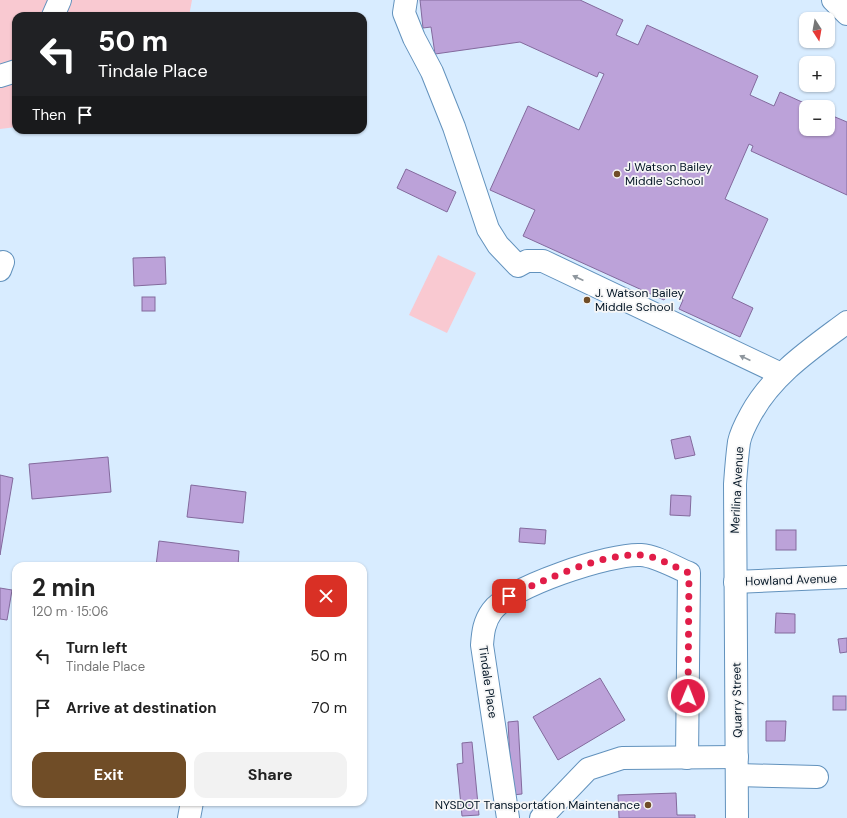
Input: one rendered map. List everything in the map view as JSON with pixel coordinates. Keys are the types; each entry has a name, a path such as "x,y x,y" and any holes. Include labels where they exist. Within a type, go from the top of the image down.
{"street":[{"path":"55,12 60,0"},
{"path":"406,0 404,13 414,38 432,72 454,127 488,229 498,245 518,266 527,261 543,261 781,374"},
{"path":"832,0 847,14"},
{"path":"0,76 12,72"},
{"name":"Merilina Avenue","path":"735,582 735,484 739,441 745,425 760,398 781,374 847,322"},
{"name":"Tindale Place","path":"508,818 482,645 483,627 493,610 509,596 570,570 616,557 640,555 689,573 687,758"},
{"name":"Howland Avenue","path":"735,582 847,577"},
{"name":"Quarry Street","path":"735,582 737,818"},
{"path":"541,818 588,769 622,758 687,758 816,777"},
{"path":"189,818 191,806"}],"shaded area":[{"path":"0,0 192,0 190,12 12,12 12,128 0,129"},
{"path":"438,255 476,273 447,333 409,315"}],"building":[{"name":"J Watson Bailey Middle School","path":"420,0 580,0 623,20 616,35 638,45 647,25 758,76 750,95 774,106 780,92 799,101 799,136 835,136 835,117 847,122 847,195 751,151 753,146 749,144 725,199 768,219 732,298 753,308 740,337 679,309 683,300 668,293 664,300 523,236 535,210 490,190 528,106 579,130 604,74 599,72 597,77 520,42 435,54 431,27 423,28"},
{"path":"406,169 456,192 447,212 397,188"},
{"path":"165,257 166,284 134,286 133,258"},
{"path":"142,297 155,297 155,311 142,311"},
{"path":"690,436 695,455 675,459 671,440"},
{"path":"108,457 111,492 32,499 29,464"},
{"path":"0,475 13,478 0,555"},
{"path":"191,485 246,492 243,523 187,517"},
{"path":"671,495 691,496 690,516 670,515"},
{"path":"520,528 546,530 545,544 519,542"},
{"path":"776,530 796,530 796,550 776,550"},
{"path":"159,541 239,551 238,562 156,562"},
{"path":"0,588 12,590 7,620 0,619"},
{"path":"776,613 795,614 795,633 775,633"},
{"path":"847,638 847,652 840,653 838,639"},
{"path":"600,678 625,720 558,760 533,717"},
{"path":"833,696 846,696 846,710 833,710"},
{"path":"518,721 522,794 512,795 508,722"},
{"path":"766,721 786,721 785,741 766,741"},
{"path":"472,742 479,815 462,816 457,764 463,763 462,743"},
{"name":"NYSDOT Transportation Maintenance","path":"676,793 677,815 695,815 695,818 619,818 618,795"}],"place":[{"name":"J Watson Bailey Middle School","path":"617,174"},
{"name":"J. Watson Bailey Middle School","path":"587,300"},
{"name":"NYSDOT Transportation Maintenance","path":"648,805"}],"route":[{"path":"509,596 570,570 616,557 640,555 689,573 688,696"}]}
